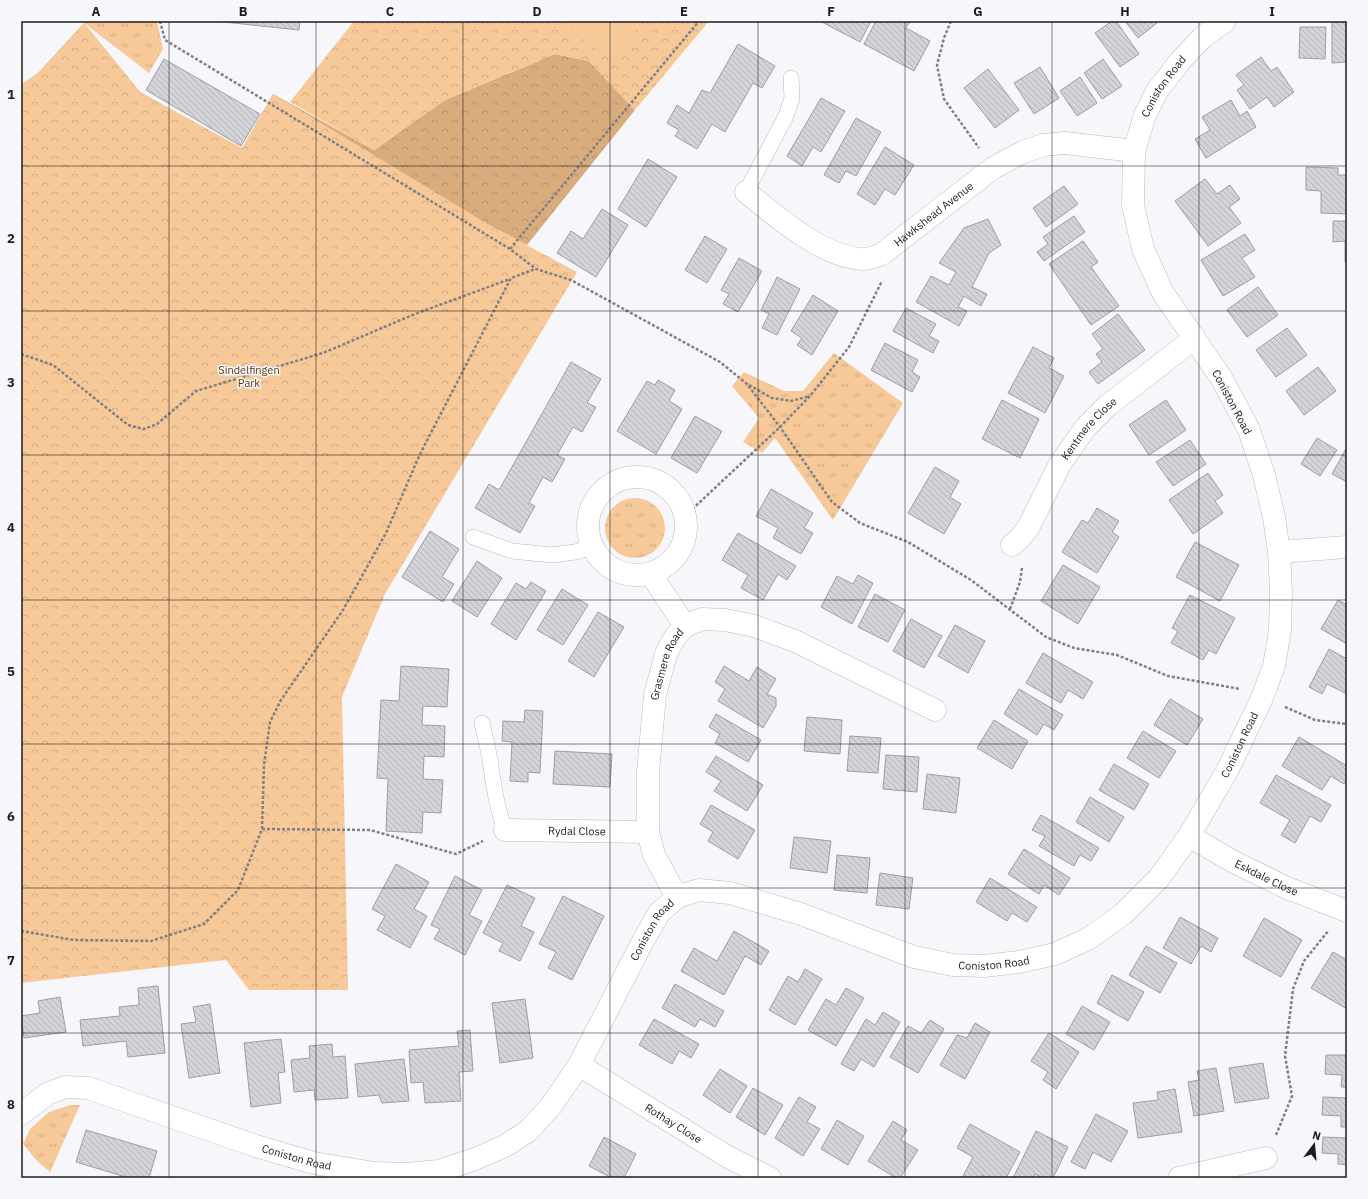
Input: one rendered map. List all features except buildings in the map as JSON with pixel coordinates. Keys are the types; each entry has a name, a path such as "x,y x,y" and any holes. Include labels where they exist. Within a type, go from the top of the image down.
{"street":[{"name":"Coniston Road","path":"21,1114 47,1094 65,1087 88,1088 256,1146 314,1163 374,1173 406,1174 439,1171 475,1159 505,1146 528,1132 551,1106 579,1065 643,940 659,913 677,897 699,890 730,893 801,914 914,957 953,966 984,966 1019,962 1055,954 1088,939 1123,914 1159,878 1189,836 1227,771 1262,698 1274,666 1280,630 1281,591 1279,552 1274,517 1264,475 1249,430 1222,379 1163,293 1143,249 1133,205 1134,151 1145,115 1157,91 1180,60 1203,37 1225,21"},
{"name":"Hawkshead Avenue","path":"746,192 805,237 839,254 863,259 882,254 993,168 1023,152 1043,145 1066,143 1134,151"},
{"name":"Kentmere Close","path":"1012,545 1028,528 1060,464 1086,427 1107,406 1195,338"},
{"path":"634,477 651,479 666,486 679,500 685,516 685,535 679,550 668,564 650,573 634,575 617,570 603,561 593,547 588,531 589,514 594,502 605,488 620,480 634,477"},
{"path":"1279,552 1347,546"},
{"path":"650,573 685,626"},
{"name":"Grasmere Road","path":"677,897 654,855 648,832 648,772 655,695 666,654 675,637 685,626 702,620 725,620 754,626 795,641 935,710"},
{"name":"Rydal Close","path":"505,830 648,832"},
{"name":"Eskdale Close","path":"1189,836 1232,861 1288,888 1346,911"},
{"name":"Rothay Close","path":"579,1065 728,1157 770,1178"},
{"path":"1179,1178 1266,1158"}],"lane":[{"path":"746,192 786,116 792,98 791,78"},
{"path":"473,537 512,551 552,555 575,552 593,547"},
{"path":"482,723 490,758 494,794 505,830"}],"path":[{"path":"160,21 165,40 510,249 536,269 571,280 720,362 747,384 772,398 791,401 810,396"},
{"path":"510,249 699,21"},
{"path":"951,21 944,38 937,65 944,99 993,168"},
{"path":"685,516 780,427 810,396 849,347 882,280 882,254"},
{"path":"21,354 53,365 128,425 144,429 157,424 196,391 323,354 415,314 536,269"},
{"path":"21,931 74,940 150,941 204,924 238,890 262,829 264,765 270,722 281,700 343,610 386,533 420,454 511,278"},
{"path":"747,384 780,427 832,502 860,523 908,542 971,580 1046,637 1074,648 1117,654 1168,676 1236,688 1315,720 1347,724"},
{"path":"1010,609 1020,582 1023,563 1012,545"},
{"path":"262,829 370,830 456,854 505,830"},
{"path":"1266,1158 1292,1096 1285,1056 1292,989 1304,961 1346,911"}],"green space":[{"path":"84,21 157,21 163,49 149,73 84,23"},
{"path":"354,21 709,21 635,110 589,61 555,54 445,100 374,150 290,102"},
{"path":"560,21 643,21 612,61"},
{"path":"84,23 140,92 242,149 273,94 374,150 445,100 555,54 589,61 635,110 527,245 491,226 21,85 38,73"},
{"name":"Sindelfingen Park","path":"84,23 140,92 242,148 273,94 491,226 577,272 385,594 342,697 348,990 249,990 226,960 21,983 21,85 38,73"},
{"path":"834,353 903,403 833,520 775,438 762,453 743,442 759,418 732,386 744,372 784,391 803,391"},
{"path":"629,498 641,498 652,503 660,511 665,522 663,540 652,553 641,558 629,558 618,553 610,545 605,534 605,522 610,511 618,503"},
{"path":"70,1105 80,1105 50,1172 37,1161 23,1144 30,1129 49,1112"}]}
